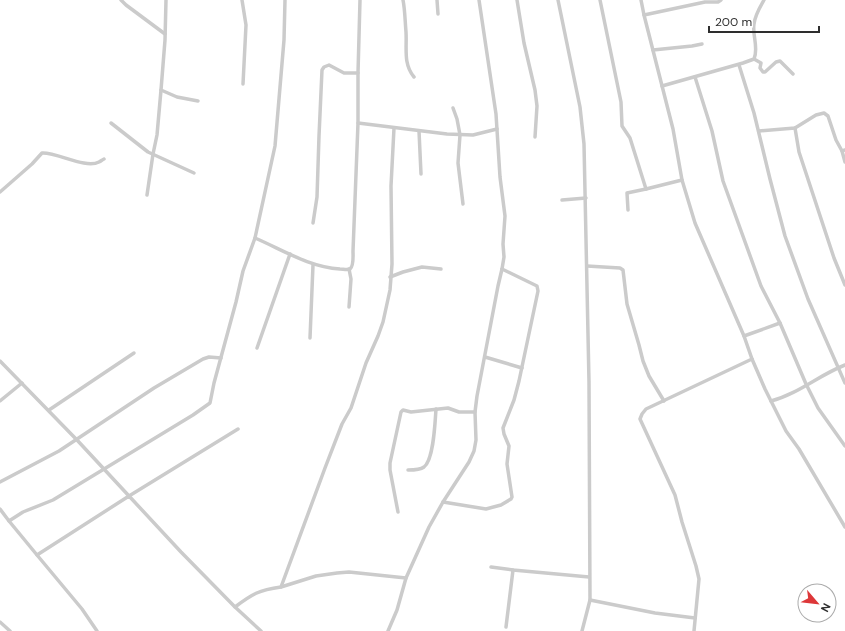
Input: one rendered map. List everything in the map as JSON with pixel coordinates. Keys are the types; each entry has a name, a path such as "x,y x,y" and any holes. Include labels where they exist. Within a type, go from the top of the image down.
{"street":[{"path":"121,0 165,34"},
{"path":"147,195 152,154 157,135 162,90 166,0"},
{"path":"242,0 246,25 243,84"},
{"path":"9,521 23,512 53,500 193,415 208,405 211,401 214,383 243,271 255,238 275,146 284,40 285,0"},
{"path":"349,307 351,279 349,269 351,267 353,251 358,122 360,0"},
{"path":"403,0 407,64 414,77"},
{"path":"437,0 438,14"},
{"path":"388,631 397,610 406,578 430,527 443,502 469,462 474,451 476,440 475,412 504,257 503,244 506,222 500,177 496,114 479,0"},
{"path":"516,0 524,43 536,90 535,137"},
{"path":"558,0 574,72 583,128 586,198 590,600 582,631"},
{"path":"600,0 620,102 622,126 630,138 646,189"},
{"path":"641,0 673,129 682,180 695,223 771,401 786,431 799,449 845,527"},
{"path":"644,14 705,2 718,2 721,0"},
{"path":"754,59 756,53 753,30 754,20 764,0"},
{"path":"653,50 702,44"},
{"path":"662,86 754,59"},
{"path":"754,59 761,64 760,68 763,72 765,72 776,62 780,61 793,74"},
{"path":"738,64 759,131 774,199 790,251 808,299 845,383"},
{"path":"313,223 317,197 322,70 324,67 329,65 344,73 358,73"},
{"path":"695,77 712,131 726,187 761,286 780,323 818,408 845,446"},
{"path":"162,90 177,97 198,101"},
{"path":"453,108 460,135 458,163 463,204"},
{"path":"759,131 794,128 824,112 828,116 836,140 844,151 845,162"},
{"path":"358,122 394,128 460,135 473,135 497,129"},
{"path":"111,123 142,148 194,173"},
{"path":"281,587 324,468 342,424 351,408 366,363 378,336 389,296 392,264 391,186 394,128"},
{"path":"794,128 799,152 834,258 845,285"},
{"path":"420,131 421,174"},
{"path":"0,192 32,164 42,153 90,163 99,162 104,159"},
{"path":"628,210 627,193 682,180"},
{"path":"562,200 586,198"},
{"path":"255,238 313,265 332,269 349,269"},
{"path":"257,348 290,254"},
{"path":"310,338 313,265"},
{"path":"587,266 620,268 623,270 627,304 640,345 643,361 649,376 664,401"},
{"path":"390,277 422,267 441,269"},
{"path":"443,502 486,509 501,505 512,498 507,464 509,446 503,431 514,400 522,368 538,289 537,286 502,269"},
{"path":"744,336 780,323"},
{"path":"49,410 134,353"},
{"path":"0,482 59,451 154,388 206,357 221,358"},
{"path":"485,358 522,368"},
{"path":"694,631 694,618 699,579 696,566 675,495 640,420 646,409 752,359"},
{"path":"0,361 104,468 181,552 261,631"},
{"path":"771,401 792,394 806,384 845,365"},
{"path":"0,401 22,383"},
{"path":"398,512 390,463 400,414 403,410 411,412 448,408 459,412 475,412"},
{"path":"408,470 420,469 427,463 433,439 436,409"},
{"path":"37,555 238,429"},
{"path":"0,509 82,609 97,631"},
{"path":"491,567 589,577"},
{"path":"506,627 513,570"},
{"path":"235,607 256,592 264,589 281,587 316,576 349,572 406,578"},
{"path":"590,600 655,613 694,618"},
{"path":"0,622 10,631"}]}
